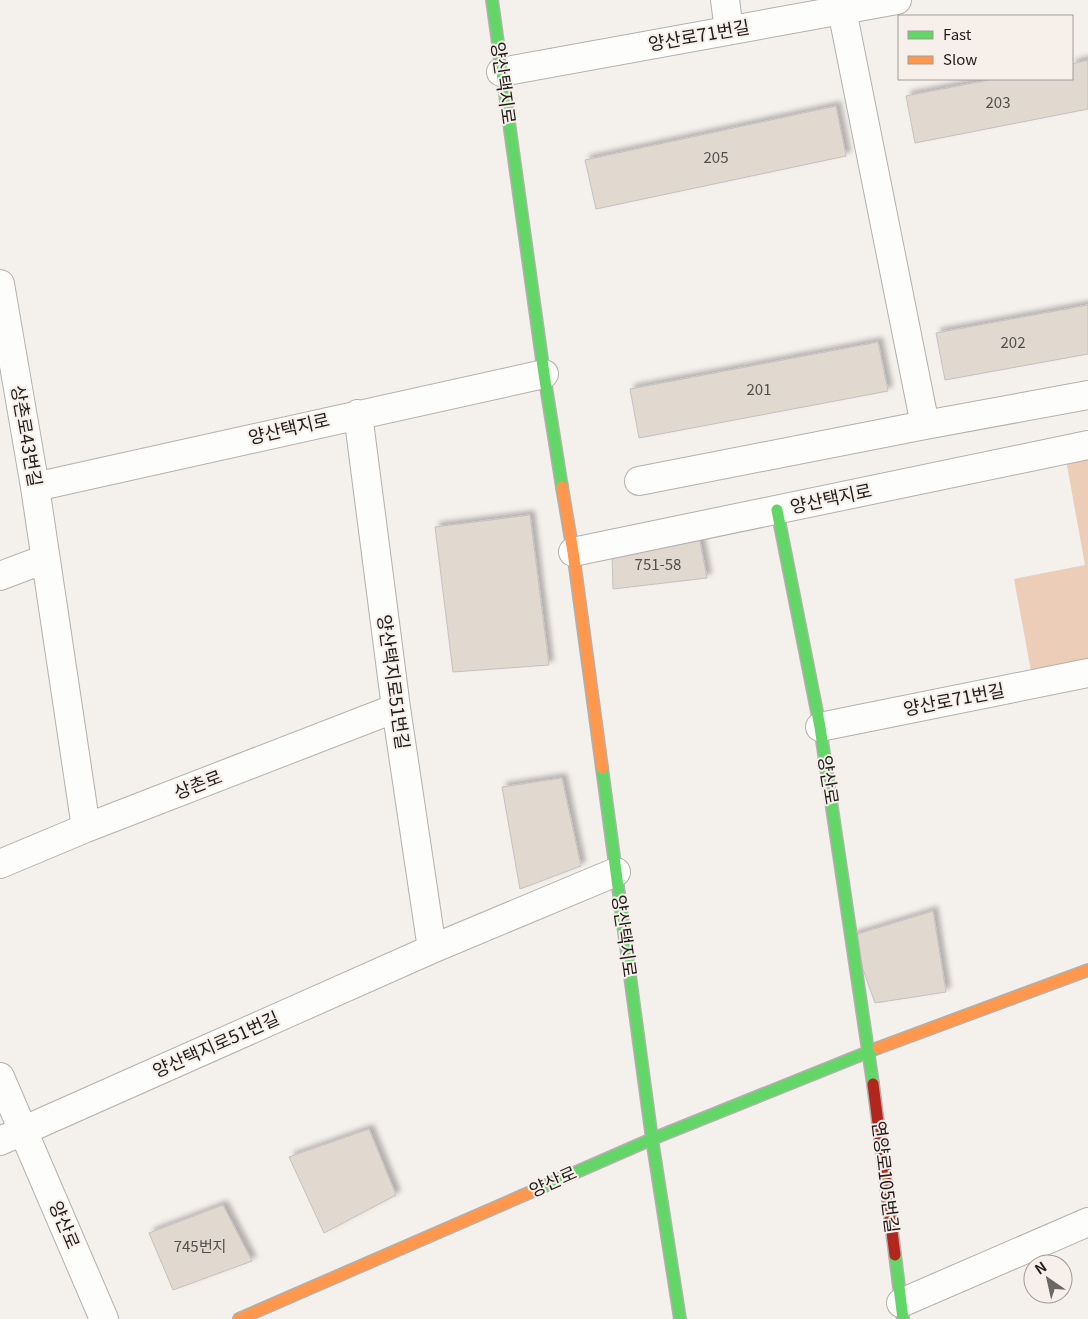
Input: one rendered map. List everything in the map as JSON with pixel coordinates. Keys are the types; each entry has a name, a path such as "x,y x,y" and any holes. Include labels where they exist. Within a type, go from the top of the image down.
{"street":[{"name":"양산택지로","path":"492,0 544,374 573,552 652,1139 680,1319"},
{"path":"725,0 729,30"},
{"name":"양산로71번길","path":"501,72 897,0"},
{"path":"842,10 925,424"},
{"name":"상촌로43번길","path":"1,292 35,486 86,828"},
{"name":"양산택지로","path":"35,486 544,374"},
{"path":"639,481 925,424 1088,395"},
{"name":"양산택지로51번길","path":"358,414 396,708 432,949"},
{"name":"양산택지로","path":"573,552 1088,445"},
{"name":"양산로","path":"777,510 820,727 869,1051"},
{"path":"0,576 46,559"},
{"name":"양산로71번길","path":"820,727 1088,673"},
{"name":"상촌로","path":"0,864 86,828 396,708"},
{"name":"양산택지로51번길","path":"12,1136 432,949 616,872"},
{"name":"양산로","path":"239,1319 652,1139 869,1051 1088,970"},
{"name":"연양로105번길","path":"869,1051 902,1311 1088,1222"},
{"name":"양산로","path":"0,1077 12,1136 104,1319"}],"shaded area":[{"path":"1088,456 1088,660 1031,671 1014,579 1085,565 1066,460"}],"building":[{"path":"1088,60 1088,109 915,143 906,96 989,80 1073,80 1073,64"},
{"path":"836,106 846,156 596,209 585,160"},
{"path":"1088,305 1088,354 945,380 936,333"},
{"path":"878,342 888,391 639,438 630,389"},
{"path":"530,515 549,665 453,672 435,527"},
{"path":"698,531 707,578 613,589 612,551"},
{"path":"562,778 581,866 520,889 502,787"},
{"path":"933,911 946,992 875,1003 851,936"},
{"path":"369,1129 396,1195 324,1233 289,1157"},
{"path":"223,1205 252,1261 173,1290 149,1233"}],"traffic: fast":[{"path":"492,0 544,374 562,487"},
{"path":"777,510 820,727 873,1084"},
{"path":"602,768 652,1139 680,1319"},
{"path":"533,1191 652,1139 878,1048"},
{"path":"895,1255 903,1319"}],"traffic: slow":[{"path":"562,487 573,552 602,768"},
{"path":"878,1048 1088,970"},
{"path":"239,1319 533,1191"}],"traffic: jam":[{"path":"873,1084 895,1255"}]}
